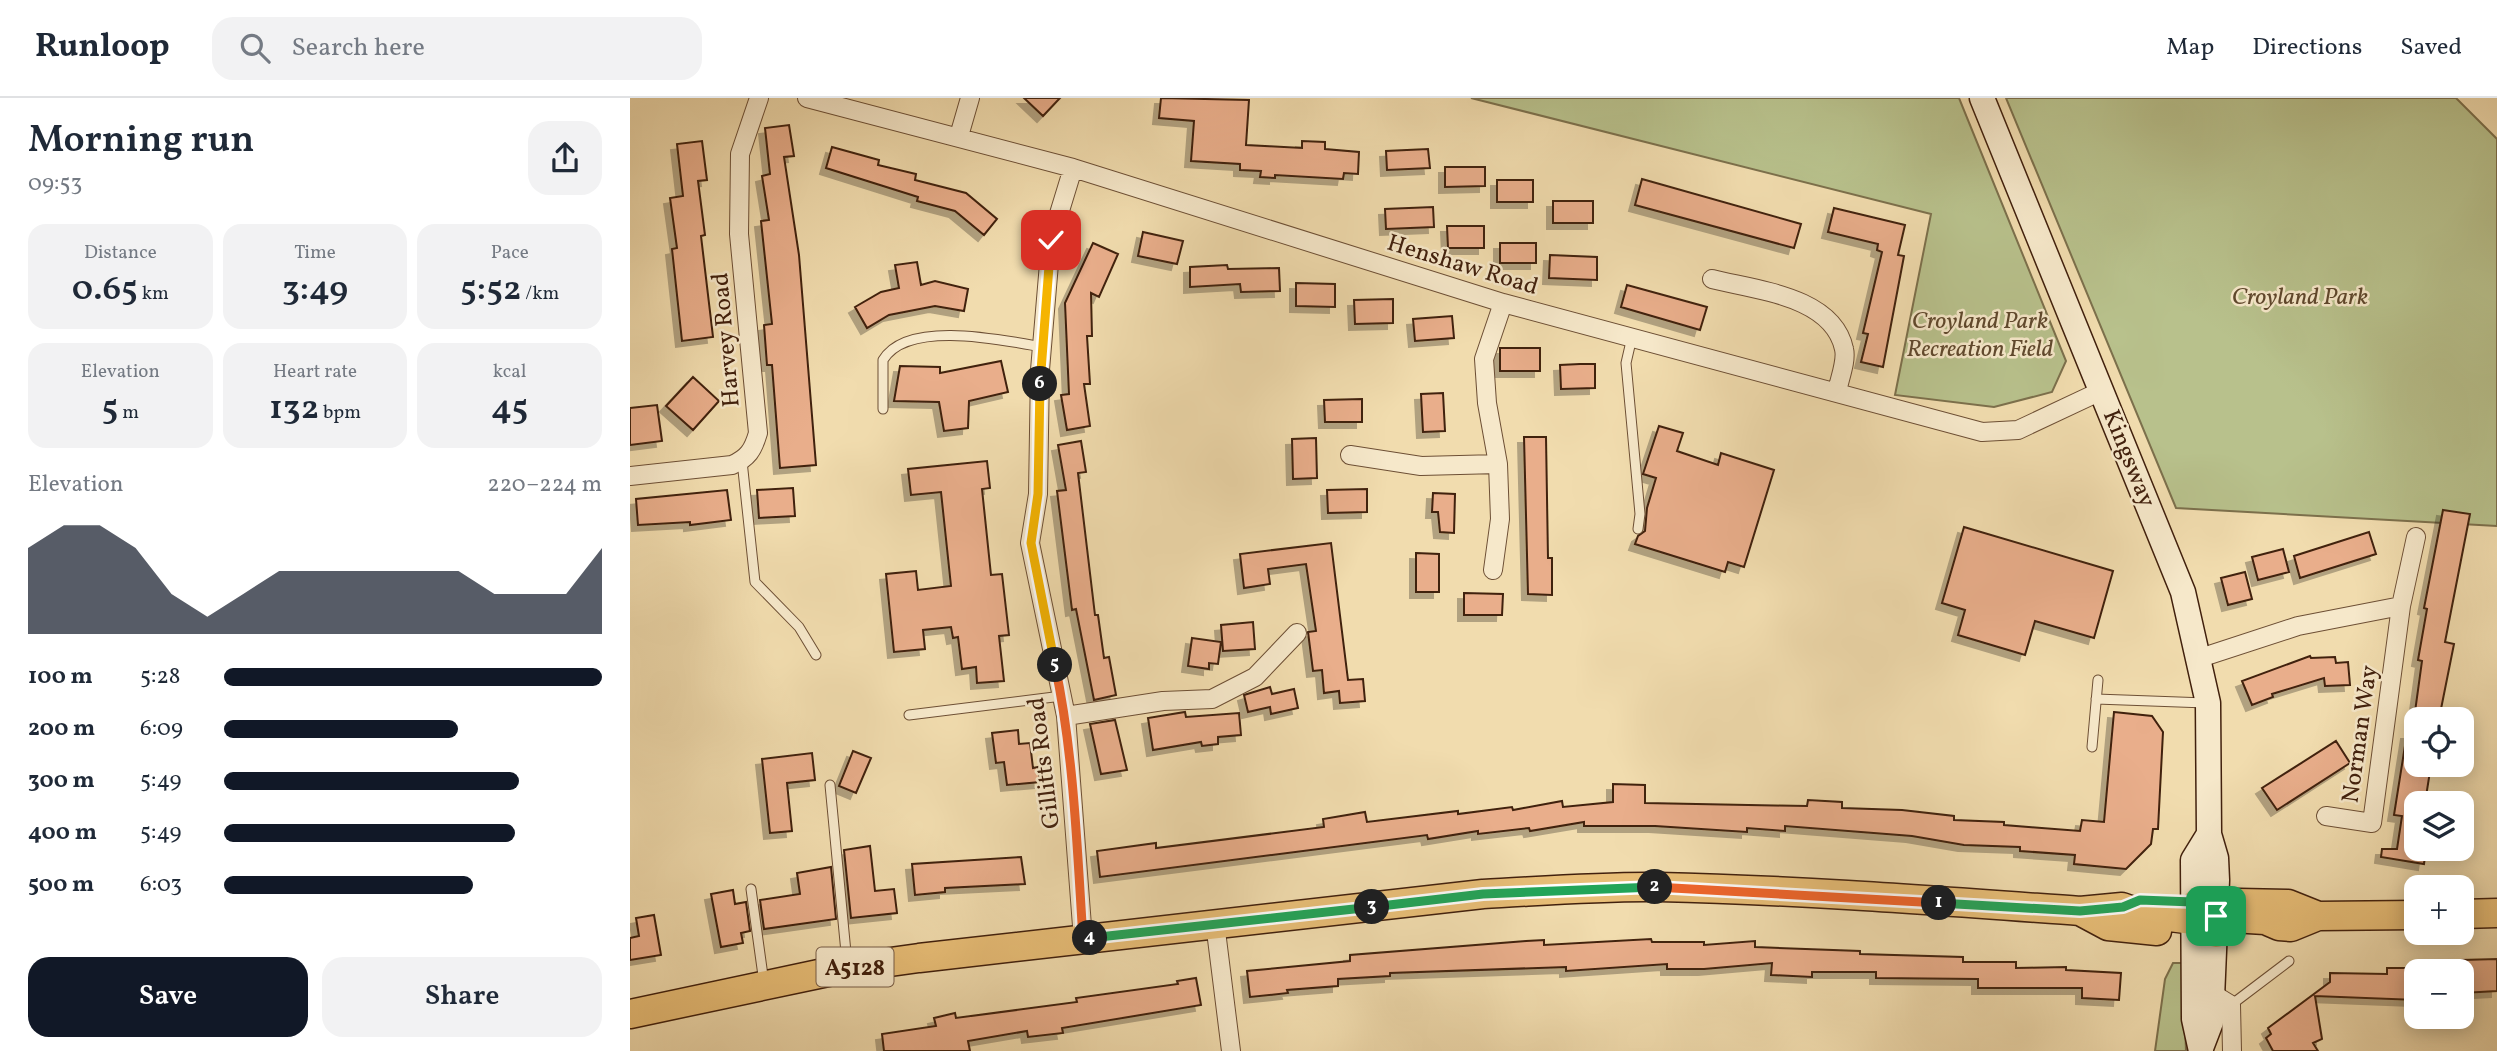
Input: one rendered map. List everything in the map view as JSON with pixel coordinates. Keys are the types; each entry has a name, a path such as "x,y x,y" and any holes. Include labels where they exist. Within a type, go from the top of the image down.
{"main road":[{"name":"A5128","path":"630,1014 847,968 1215,923 1483,894 1644,887 2080,911 2123,907 2140,900 2264,934 2279,926 2291,927 2318,916 2404,915"},
{"name":"A5128","path":"2080,911 2108,926 2204,918 2288,904 2318,916"},
{"path":"2474,914 2497,913"}],"street":[{"name":"Harvey Road","path":"742,461 754,449 758,433 739,234 740,154 759,98"},
{"name":"Henshaw Road","path":"807,98 1073,168 1503,303 1982,432 2018,430 2102,390"},
{"path":"959,136 970,98"},
{"name":"Kingsway","path":"1982,98 2183,592 2200,658 2208,704 2208,834 2193,860 2204,918"},
{"name":"Gillitts Road","path":"1073,168 1051,240 1042,347 1038,494 1031,543 1066,716 1083,939"},
{"path":"1712,279 1793,299 1830,319 1845,350 1837,392"},
{"path":"1493,570 1500,519 1498,464 1487,403 1484,359 1503,303"},
{"path":"1350,454 1421,466 1498,464"},
{"path":"630,476 732,465 742,461"},
{"name":"Norman Way","path":"2326,816 2372,823 2401,606 2416,537"},
{"path":"2200,658 2298,626 2401,606"},
{"path":"1066,716 1163,701 1212,699 1255,677 1297,633"},
{"path":"2204,918 2232,1051"},
{"path":"2201,1049 2194,1019 2204,918"},
{"path":"1215,923 1231,1051"},
{"path":"2201,1049 2222,999"}],"lane":[{"path":"883,410 883,360 896,345 948,335 983,337 1042,347"},
{"path":"1632,337 1626,363 1640,514 1638,528"},
{"path":"742,461 755,582 799,627 816,655"},
{"path":"2092,747 2098,680"},
{"path":"909,715 1062,696"},
{"path":"2096,699 2208,704"},
{"path":"830,785 847,968"},
{"path":"751,889 764,985"},
{"path":"2222,999 2289,961"}],"green space":[{"name":"Croyland Park Recreation Field","path":"1471,98 1959,98 2066,361 2052,392 1994,407 1895,395 1931,214"},
{"name":"Croyland Park","path":"2006,98 2456,98 2497,139 2497,526 2176,508"},
{"path":"2173,963 2183,963 2186,1051 2155,1051 2165,979"}],"building":[{"path":"1024,98 1060,98 1043,116"},
{"path":"1161,98 1249,100 1246,145 1302,148 1302,141 1325,142 1325,149 1359,152 1358,174 1344,173 1343,179 1275,175 1275,178 1260,177 1261,171 1240,170 1240,164 1191,161 1194,121 1159,118"},
{"path":"789,125 794,156 784,157 799,255 816,465 780,468 772,365 767,365 764,325 772,324 761,221 769,220 762,176 770,174 765,128"},
{"path":"702,141 707,180 698,181 705,235 701,236 713,337 682,341 672,249 677,248 670,198 683,196 677,144"},
{"path":"832,147 879,160 878,165 916,174 915,180 966,193 997,219 984,235 955,211 917,201 918,197 826,168"},
{"path":"1428,149 1430,168 1387,170 1386,151"},
{"path":"1445,167 1485,167 1485,186 1445,187"},
{"path":"1642,179 1801,224 1794,248 1635,205"},
{"path":"1497,180 1533,180 1533,202 1497,202"},
{"path":"1553,201 1593,201 1593,223 1553,223"},
{"path":"1433,207 1434,227 1386,229 1385,209"},
{"path":"1834,208 1905,225 1898,255 1904,256 1883,367 1861,362 1868,334 1863,333 1882,252 1877,250 1878,244 1828,232"},
{"path":"1447,226 1484,226 1484,248 1448,248"},
{"path":"1143,232 1183,241 1177,264 1138,256"},
{"path":"1093,243 1118,254 1099,297 1091,293 1092,336 1087,336 1090,384 1084,384 1090,426 1067,430 1061,395 1069,394 1065,303"},
{"path":"1500,243 1536,243 1536,263 1500,263"},
{"path":"1550,255 1597,257 1597,280 1549,278"},
{"path":"917,262 921,285 935,281 968,289 964,311 935,306 889,315 867,328 855,307 881,292 899,288 895,265"},
{"path":"1227,265 1228,269 1279,268 1280,291 1241,292 1240,284 1190,287 1190,267"},
{"path":"1296,283 1335,284 1335,307 1296,306"},
{"path":"1627,285 1707,307 1700,330 1621,307"},
{"path":"1393,299 1393,323 1355,324 1354,300"},
{"path":"1452,316 1454,338 1415,341 1413,319"},
{"path":"1500,348 1540,348 1540,371 1500,371"},
{"path":"1001,361 1008,392 969,401 968,428 944,431 939,402 894,401 900,366 940,367 940,373"},
{"path":"1595,364 1595,388 1561,389 1560,365"},
{"path":"693,377 719,401 693,430 666,406"},
{"path":"1443,393 1445,431 1423,432 1421,394"},
{"path":"1362,399 1362,422 1325,422 1324,400"},
{"path":"657,405 662,441 630,445 630,408"},
{"path":"1659,426 1683,433 1677,451 1718,465 1721,453 1774,470 1744,567 1728,562 1725,572 1635,544 1638,536 1645,531 1647,508 1656,478 1643,474"},
{"path":"1524,437 1546,437 1548,558 1552,558 1552,595 1528,594"},
{"path":"1316,438 1317,478 1293,479 1292,439"},
{"path":"1081,441 1086,472 1078,473 1095,615 1098,615 1104,658 1109,657 1116,695 1094,700 1076,609 1072,610 1057,491 1066,490 1058,445"},
{"path":"987,461 990,488 982,489 991,575 1002,574 1009,635 999,636 1004,681 977,683 976,667 962,669 958,637 953,638 951,627 923,630 925,649 894,652 886,574 916,571 918,590 951,586 941,492 911,495 908,469"},
{"path":"793,488 795,516 759,518 757,490"},
{"path":"1367,489 1367,512 1328,513 1327,490"},
{"path":"727,490 731,520 690,525 690,522 638,525 636,499"},
{"path":"1433,493 1455,494 1454,533 1440,532 1438,512 1432,512"},
{"path":"2443,510 2470,514 2445,642 2454,644 2441,707 2416,707 2422,661 2418,660 2427,609 2424,608"},
{"path":"1964,527 2113,571 2094,638 2035,621 2025,655 1958,635 1965,610 1942,603"},
{"path":"2369,532 2376,554 2300,578 2294,556"},
{"path":"1331,543 1348,680 1363,679 1365,701 1340,703 1339,691 1324,693 1322,670 1313,671 1308,632 1316,631 1306,564 1268,569 1270,584 1244,588 1240,554"},
{"path":"2283,549 2289,572 2258,580 2252,557"},
{"path":"1416,553 1439,554 1439,592 1416,592"},
{"path":"2245,572 2252,599 2228,605 2221,578"},
{"path":"1464,593 1503,594 1502,615 1464,615"},
{"path":"1253,622 1255,649 1223,651 1221,625"},
{"path":"1192,638 1221,642 1218,664 1209,663 1209,669 1188,666"},
{"path":"2310,656 2335,657 2336,663 2348,662 2350,685 2325,686 2324,678 2272,694 2273,697 2252,705 2242,681"},
{"path":"1270,687 1272,694 1294,689 1298,708 1271,714 1270,707 1248,712 1244,695"},
{"path":"1185,712 1186,717 1239,713 1241,735 1218,737 1218,744 1202,746 1201,742 1153,750 1148,718"},
{"path":"2114,712 2152,716 2163,732 2158,829 2153,829 2151,844 2126,869 2074,864 2075,855 2020,851 2020,847 1964,845 1912,836 1785,826 1785,831 1747,828 1747,832 1655,826 1584,826 1584,822 1530,831 1529,828 1478,834 1478,831 1428,839 1427,835 1100,877 1097,851 1156,843 1156,848 1324,827 1323,819 1365,812 1367,822 1458,811 1458,814 1512,807 1513,810 1562,801 1563,807 1613,802 1613,784 1645,785 1645,803 1807,806 1808,800 1842,802 1842,808 1902,810 1954,816 1954,820 2004,822 2004,825 2080,831 2082,820 2104,822"},
{"path":"1115,720 1127,770 1101,774 1090,724"},
{"path":"1018,730 1019,744 1030,743 1033,768 1038,767 1040,782 1007,785 1004,762 996,763 992,733"},
{"path":"2336,741 2350,763 2277,810 2262,788"},
{"path":"853,751 871,758 856,793 839,786"},
{"path":"2404,752 2404,777 2429,777 2427,791 2404,791 2404,861 2381,857 2382,849 2397,849 2402,816 2394,815"},
{"path":"812,753 815,780 787,783 792,831 770,833 762,759"},
{"path":"870,846 875,891 894,889 897,913 851,918 844,850"},
{"path":"1021,857 1025,884 945,888 945,892 915,895 912,864"},
{"path":"831,867 836,919 764,929 760,900 800,894 797,873"},
{"path":"733,890 735,904 746,902 750,931 741,933 743,943 721,947 711,894"},
{"path":"654,915 661,955 630,960 630,938 639,936 636,918"},
{"path":"1651,939 1652,942 1704,942 1704,945 1755,941 1755,947 1963,957 1963,962 2016,962 2016,968 2066,967 2066,970 2121,973 2119,1000 2082,998 2082,988 1978,988 1978,979 1876,978 1876,972 1812,972 1812,977 1771,975 1772,963 1704,969 1667,969 1667,964 1566,971 1566,967 1390,973 1390,976 1338,979 1338,986 1287,990 1288,993 1250,997 1247,971 1350,961 1350,955 1526,941 1544,940 1544,945"},
{"path":"2497,959 2497,991 2474,992 2474,960"},
{"path":"2387,968 2404,968 2404,999 2315,996 2322,1039 2313,1043 2318,1051 2273,1051 2266,1038 2271,1034 2268,1028 2330,982 2330,973 2387,974"},
{"path":"1196,978 1201,1005 1062,1028 1063,1033 1028,1037 1027,1031 968,1041 970,1051 884,1051 882,1034 936,1026 934,1018 955,1013 956,1018 1077,1002 1076,998 1178,984 1177,981"}],"route":[{"path":"1051,240 1040,370 1038,494 1031,543 1066,716 1083,939 1483,894 1577,888 1657,887 1771,892 2080,911 2108,906 2123,907 2140,900 2193,902 2205,912 2216,916"}]}
